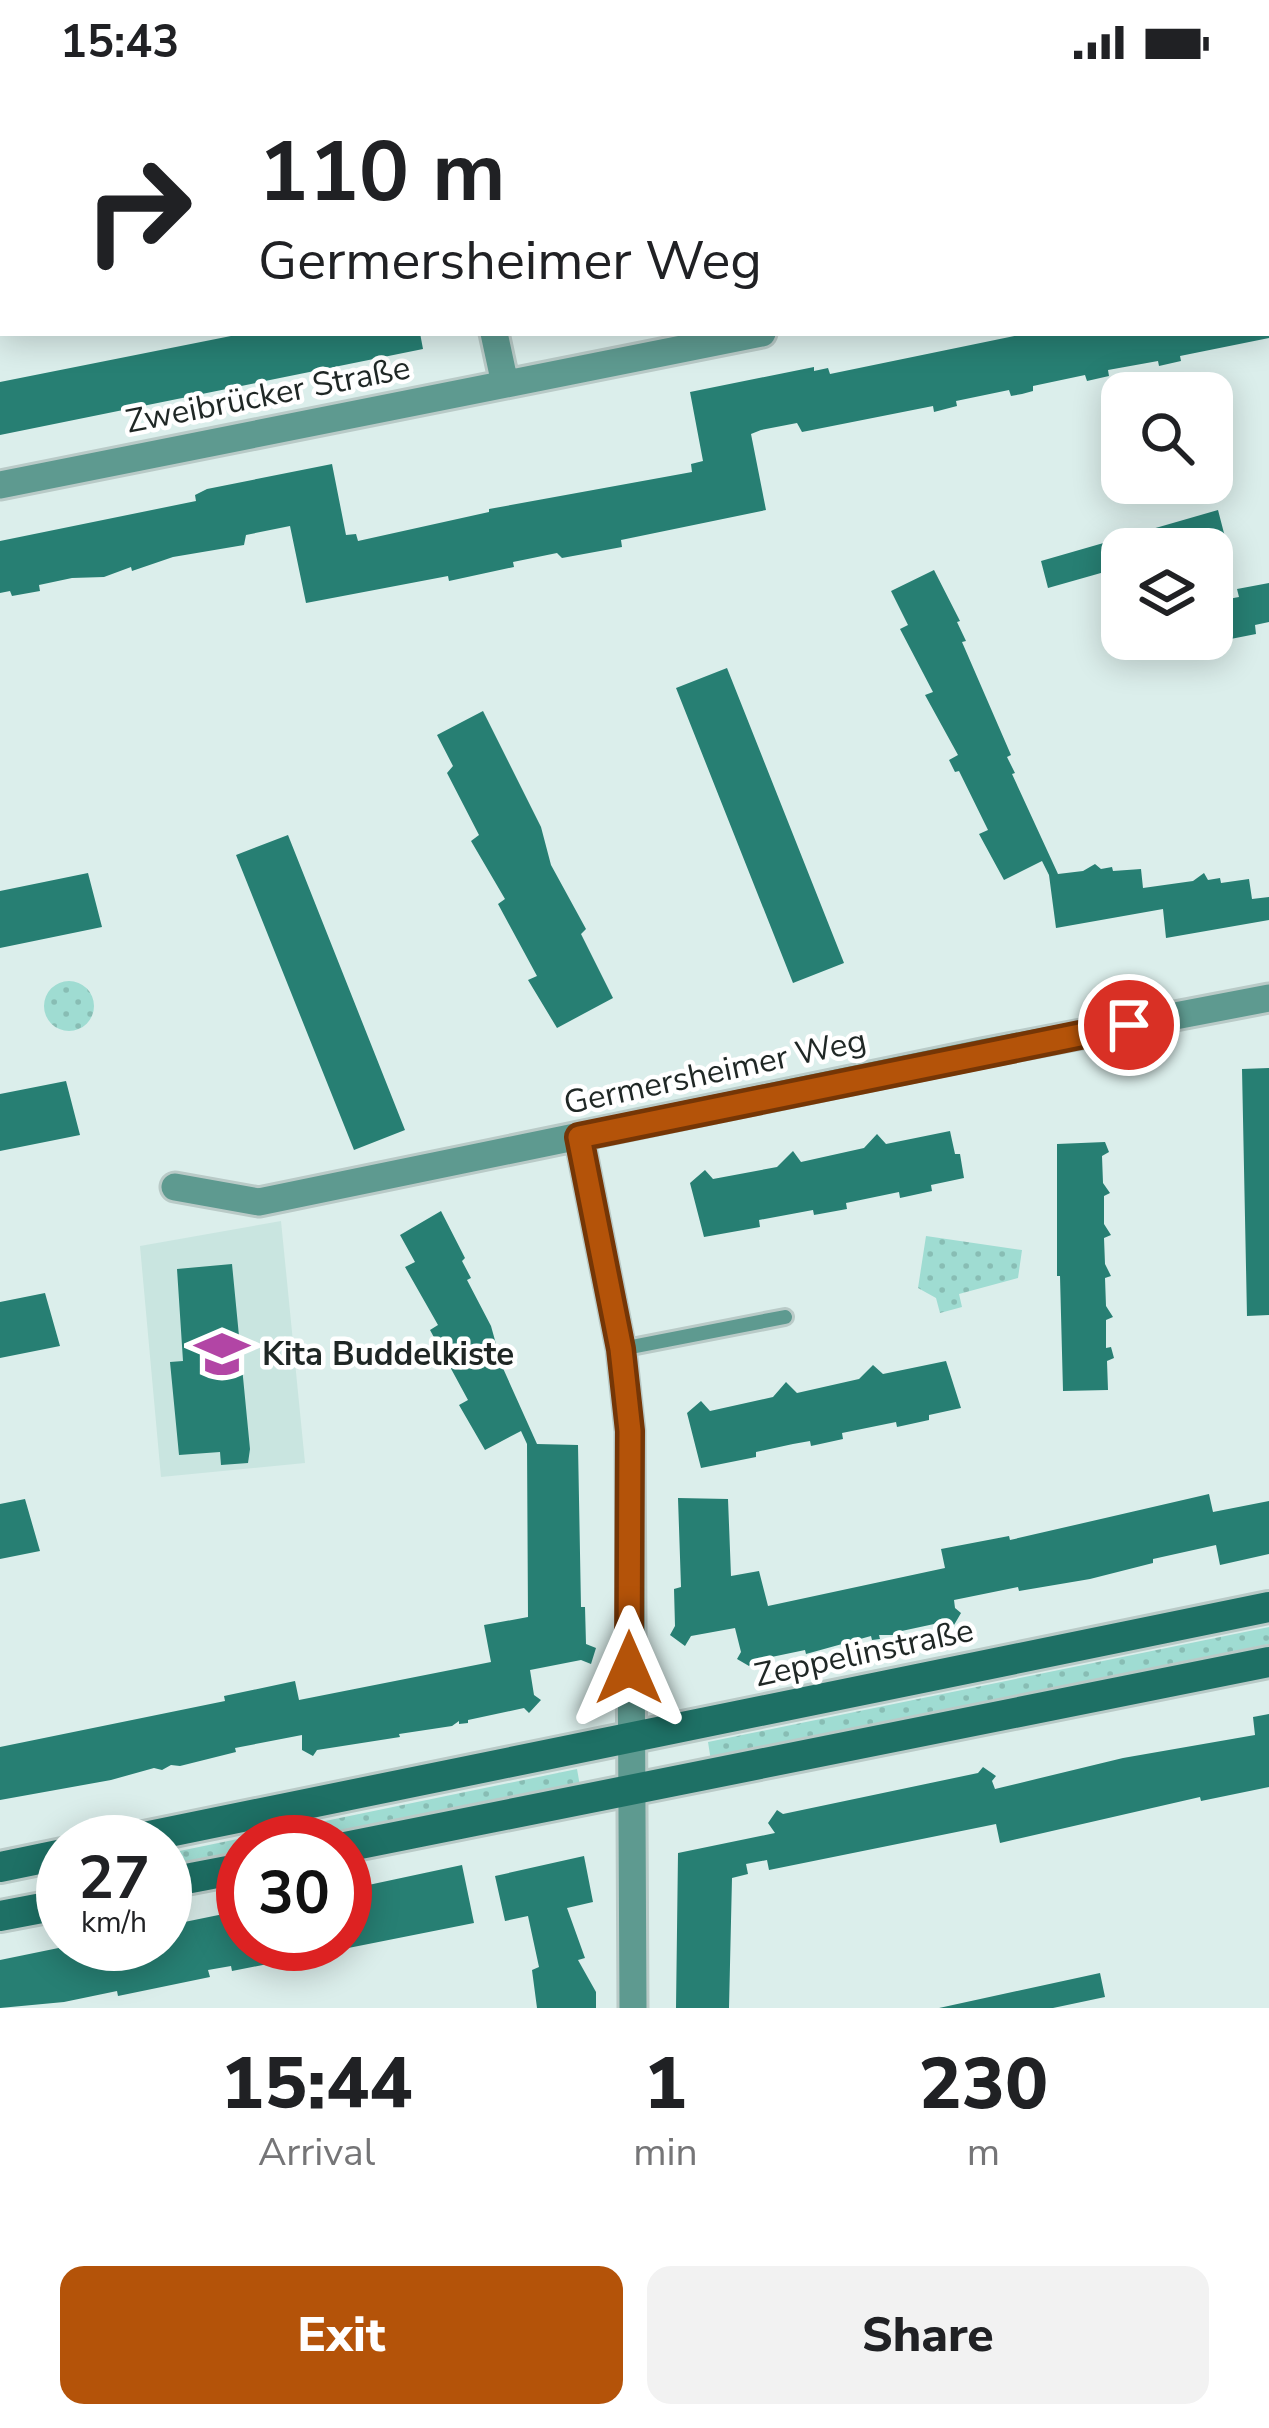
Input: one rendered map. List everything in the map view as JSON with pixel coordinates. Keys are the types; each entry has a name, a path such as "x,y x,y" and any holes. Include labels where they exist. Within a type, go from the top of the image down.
{"street":[{"path":"495,336 505,384"},
{"name":"Zweibrücker Straße","path":"0,485 748,336"},
{"name":"Germersheimer Weg","path":"175,1187 259,1202 1269,998"},
{"path":"579,1137 621,1349 630,1431 633,2008"},
{"name":"Zeppelinstraße","path":"192,1827 1269,1607"},
{"path":"372,1842 1269,1662"},
{"path":"0,1867 36,1860"},
{"path":"0,1916 36,1909"}],"lane":[{"path":"621,1349 784,1317"}],"shaded area":[{"name":"Kita Buddelkiste","path":"281,1221 305,1463 161,1477 140,1246"}],"green space":[{"path":"69,981 86,989 94,1006 86,1023 69,1031 52,1023 44,1006 52,989"},
{"path":"926,1236 1022,1250 1018,1278 959,1294 962,1307 940,1313 936,1298 918,1288"},
{"path":"1269,1627 1269,1644 711,1761 708,1742"},
{"path":"577,1769 580,1786 372,1829 372,1815 354,1815"},
{"path":"216,1843 216,1861 192,1865 192,1848"}],"building":[{"path":"231,336 421,336 423,349 0,435 0,382"},
{"path":"1014,336 1269,336 1180,356 1181,361 1159,366 1158,361 1108,370 1101,372 1101,378 1087,381 1085,375 1033,386 1033,391 1022,394 1011,396 1009,390 956,401 957,406 934,412 933,406 802,432 797,423 761,430 751,434 766,510 621,540 622,547 562,558 557,553 449,581 448,576 306,603 290,526 246,535 244,545 173,557 132,571 131,567 104,577 72,578 12,596 10,591 0,593 0,541 196,501 195,495 207,489 332,464 346,535 356,534 358,541 489,509 692,472 691,464 703,461 690,392 828,368 830,374"},
{"path":"1218,510 1223,528 1156,528"},
{"path":"1101,544 1101,573 1048,588 1041,561"},
{"path":"934,570 960,621 966,641 962,642 1011,755 1007,757 1012,774 1058,874 1083,871 1095,864 1113,871 1141,869 1143,888 1193,881 1204,873 1208,880 1220,878 1221,883 1249,879 1252,899 1269,897 1269,920 1166,938 1163,909 1056,928 1049,875 1042,861 1004,880 979,834 988,830 949,760 958,755 925,695 933,692 900,629 908,625 891,591"},
{"path":"1269,583 1269,622 1255,625 1256,634 1233,639 1233,598 1239,597 1237,589"},
{"path":"727,668 844,963 793,983 676,688"},
{"path":"483,711 541,827 551,865 586,929 581,934 613,998 557,1028 528,980 537,976 498,904 505,899 471,841 479,835 447,773 453,766 437,735"},
{"path":"288,835 405,1130 354,1150 236,855"},
{"path":"88,873 102,927 0,948 0,891"},
{"path":"1269,1068 1269,1315 1247,1316 1242,1069"},
{"path":"66,1081 80,1135 0,1151 0,1094"},
{"path":"950,1131 964,1178 931,1185 932,1191 900,1198 899,1192 846,1203 847,1209 759,1220 760,1227 704,1237 690,1183 705,1170 713,1179 777,1167 793,1151 801,1162 864,1148 877,1134 886,1144"},
{"path":"1105,1142 1109,1152 1102,1156 1103,1183 1110,1193 1104,1196 1104,1224 1111,1235 1104,1238 1105,1264 1111,1276 1105,1278 1106,1306 1113,1317 1106,1320 1106,1348 1111,1347 1114,1358 1107,1361 1108,1390 1063,1391 1057,1144"},
{"path":"441,1211 465,1258 462,1261 471,1278 467,1280 491,1326 493,1346 537,1444 578,1445 581,1607 585,1607 586,1644 596,1648 591,1664 581,1660 530,1670 534,1695 541,1700 529,1713 524,1708 400,1737 317,1750 313,1756 302,1750 302,1735 235,1748 236,1752 162,1770 0,1800 0,1747 225,1701 224,1696 295,1681 299,1700 491,1662 484,1625 528,1617 527,1444 521,1431 485,1450 459,1405 468,1400 430,1330 438,1325 405,1267 415,1262 400,1235"},
{"path":"232,1264 250,1449 248,1463 221,1465 220,1452 179,1455 170,1362 183,1361 177,1269"},
{"path":"45,1293 60,1346 0,1358 0,1302"},
{"path":"946,1361 961,1408 929,1415 929,1420 842,1433 843,1439 811,1446 810,1441 793,1444 701,1468 687,1413 701,1401 710,1411 773,1397 786,1382 797,1393 859,1379 873,1365 883,1374"},
{"path":"1209,1494 1213,1512 1269,1501 1269,1554 1220,1565 1216,1545 1090,1579 954,1600 961,1613 954,1625 948,1621 879,1635 880,1639 871,1636 806,1654 805,1650 753,1661 749,1666 737,1659 741,1652 735,1628 691,1636 685,1646 670,1635 675,1626 674,1589 681,1587 678,1498 728,1499 731,1576 759,1571 768,1606 945,1568 941,1549 1009,1536 1010,1540"},
{"path":"25,1499 40,1551 0,1559 0,1504"},
{"path":"1269,1714 1269,1787 1201,1801 1200,1797 1000,1843 996,1824 769,1870 767,1860 746,1864 748,1874 732,1878 729,2008 676,2008 678,1853 775,1833 768,1823 777,1810 783,1814 978,1773 983,1767 996,1776 992,1781 995,1789 1123,1758 1255,1735 1253,1717"},
{"path":"584,1856 593,1902 567,1908 585,1958 578,1960 596,1992 596,2008 537,2008 532,1970 539,1967 528,1916 505,1921 495,1876"},
{"path":"462,1865 474,1923 372,1943 372,1884"},
{"path":"216,1916 216,1969 208,1970 210,1977 118,1996 117,1991 0,2008 0,1960 36,1953 36,1971 192,1971 192,1920"},
{"path":"1100,1973 1105,1997 1053,2008 939,2008"}],"place":[{"name":"Kita Buddelkiste","path":"222,1354"}],"route":[{"path":"629,1668 630,1431 621,1349 579,1137 1129,1025"}]}
